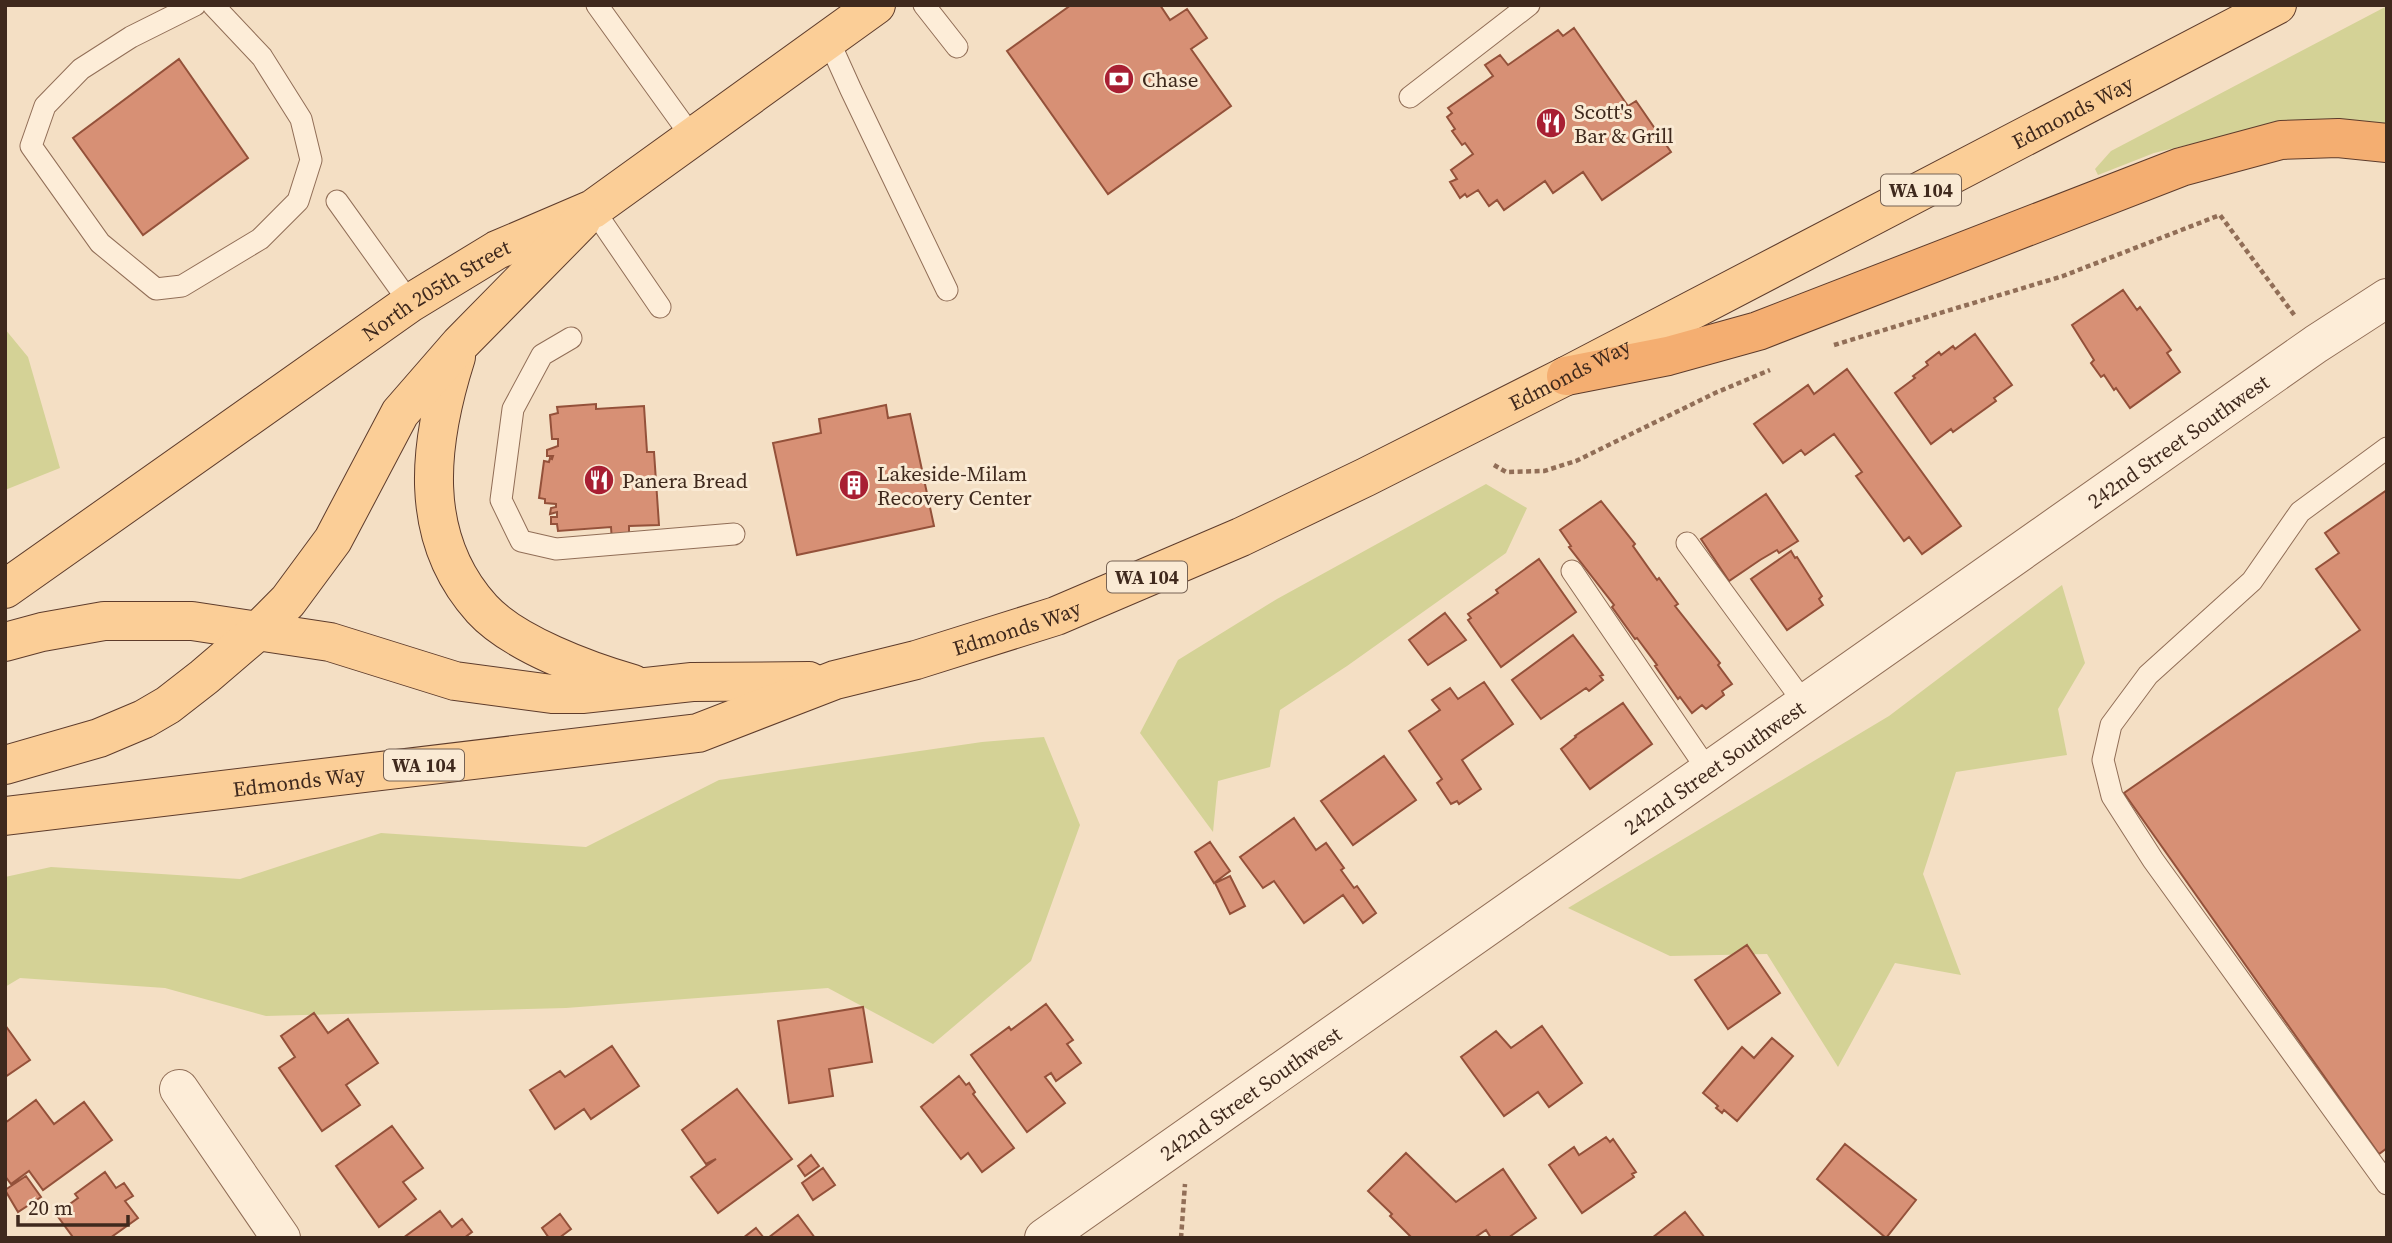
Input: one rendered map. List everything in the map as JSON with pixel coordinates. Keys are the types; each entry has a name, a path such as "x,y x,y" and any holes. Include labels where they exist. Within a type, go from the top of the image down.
{"highway":[{"path":"1566,376 1668,356 1758,331 2181,167 2281,140 2338,138 2387,143"}],"main road":[{"name":"North 205th Street","path":"5,589 410,303 497,250 593,209 876,5"},
{"name":"Edmonds Way","path":"5,816 698,733 835,680 916,660 1056,616 1241,537 1566,376 2277,5"},
{"path":"5,765 99,738 144,719 168,705 259,630 288,601 333,540 400,413 460,344 593,209"},
{"path":"460,344 443,398 434,449 433,477 437,518 457,573 482,608 510,632 555,655 645,688"},
{"name":"Edmonds Way","path":"5,642 42,632 104,621 192,621 330,642 455,681 562,694 692,682 835,680"}],"street":[{"name":"242nd Street Southwest","path":"1044,1238 2316,344 2387,298"},
{"path":"179,1089 281,1238"}],"lane":[{"path":"195,5 131,37 81,69 45,106 31,146 100,243 156,289 182,286 260,239 298,201 311,160 301,119 261,57 213,5"},
{"path":"597,5 692,137"},
{"path":"924,5 957,47"},
{"path":"1410,97 1529,5"},
{"path":"828,39 947,290"},
{"path":"337,201 410,303"},
{"path":"593,209 660,307"},
{"path":"570,338 542,355 513,409 501,500 521,541 556,549 734,534"},
{"path":"2387,448 2300,512 2252,581 2148,675 2111,725 2103,761 2112,796 2153,860 2387,1184"},
{"path":"1687,543 1805,704"},
{"path":"1572,571 1709,772"}],"path":[{"path":"1828,347 2063,276 2220,215 2316,344"},
{"path":"1494,466 1506,472 1544,471 1576,461 1715,393 1777,367"}],"shaded area":[{"path":"2387,6 2387,130 2216,138 2154,153 2098,175 2095,169 2111,151"},
{"path":"5,329 28,357 60,468 5,490"},
{"path":"1486,484 1527,508 1506,553 1280,710 1270,767 1218,781 1213,832 1140,733 1178,660 1277,599"},
{"path":"2062,585 2085,663 2058,709 2067,755 1956,772 1923,874 1961,975 1895,963 1838,1067 1767,954 1670,956 1568,908 1889,716"},
{"path":"1044,737 1080,825 1031,961 933,1044 828,988 566,1008 266,1016 165,988 20,978 5,987 5,877 51,867 240,879 381,833 586,847 719,780 982,742"}],"building":[{"name":"Chase","path":"1071,5 1160,5 1170,20 1187,9 1207,38 1191,49 1231,106 1108,194 1007,51"},
{"name":"Scott's Bar & Grill","path":"1574,28 1628,106 1636,101 1671,152 1602,200 1583,172 1553,193 1545,181 1504,210 1497,200 1489,206 1478,190 1460,198 1450,182 1457,179 1451,170 1473,154 1452,131 1455,129 1447,117 1452,113 1448,108 1493,76 1485,65 1500,55 1508,65 1558,30 1563,36"},
{"path":"179,59 248,158 143,235 73,138"},
{"path":"2123,290 2137,310 2140,307 2171,350 2167,353 2180,372 2130,408 2116,388 2114,390 2104,375 2101,377 2091,363 2094,360 2072,325"},
{"path":"1975,334 2012,385 1994,398 1996,401 1953,432 1951,429 1931,444 1895,393 1915,378 1913,376 1939,352 1941,355 1953,346 1955,349"},
{"path":"1847,369 1961,526 1922,554 1909,537 1904,541 1856,476 1862,472 1834,434 1805,455 1801,450 1783,463 1754,424 1808,385 1814,394"},
{"name":"Panera Bread","path":"596,404 596,409 644,406 647,452 654,452 659,525 629,526 629,541 612,542 611,527 558,531 557,524 551,524 551,517 557,517 557,512 550,514 551,508 556,507 556,504 545,503 545,499 539,498 544,461 549,462 553,456 547,456 547,450 558,446 558,439 552,439 550,415 558,413 557,407"},
{"name":"Lakeside-Milam Recovery Center","path":"886,405 888,418 910,414 934,526 797,555 773,443 821,433 819,419"},
{"path":"2387,490 2387,1148 2379,1154 2124,793 2360,630 2316,569 2339,553 2325,533"},
{"path":"1766,494 1798,541 1779,553 1777,550 1729,581 1701,539"},
{"path":"1601,501 1635,544 1633,546 1657,580 1659,578 1678,604 1675,606 1720,663 1718,665 1732,684 1722,691 1724,695 1706,709 1702,705 1692,713 1680,697 1678,699 1655,666 1657,665 1612,607 1614,605 1569,547 1571,546 1560,530"},
{"path":"1791,551 1822,596 1819,599 1823,605 1787,630 1751,579"},
{"path":"1539,559 1576,612 1501,667 1468,620 1471,618 1468,614"},
{"path":"1445,613 1466,640 1428,665 1409,640"},
{"path":"1573,635 1603,675 1600,676 1603,680 1589,691 1586,688 1541,719 1512,680"},
{"path":"1484,682 1513,724 1462,760 1481,789 1459,804 1457,801 1451,804 1437,783 1442,779 1409,731 1440,710 1432,700 1450,688 1458,699"},
{"path":"1623,703 1652,744 1590,789 1561,749"},
{"path":"1384,756 1416,800 1353,845 1321,801"},
{"path":"1294,818 1316,850 1326,843 1344,868 1341,870 1354,888 1357,886 1376,913 1363,923 1343,895 1304,923 1274,881 1263,888 1240,857"},
{"path":"1210,842 1230,871 1214,883 1195,852"},
{"path":"1230,876 1245,906 1230,914 1215,883"},
{"path":"1747,945 1780,993 1728,1029 1695,980"},
{"path":"1046,1004 1073,1040 1067,1044 1081,1063 1056,1081 1051,1073 1045,1077 1065,1103 1027,1132 971,1055"},
{"path":"863,1007 872,1062 829,1069 833,1096 789,1103 778,1021"},
{"path":"314,1013 328,1033 348,1019 378,1063 346,1085 360,1105 322,1131 279,1068 295,1057 281,1036"},
{"path":"5,1025 30,1060 5,1077"},
{"path":"1542,1026 1582,1083 1549,1107 1538,1092 1504,1116 1461,1057 1496,1031 1511,1048"},
{"path":"1772,1038 1793,1056 1737,1121 1724,1110 1722,1113 1703,1093 1742,1047 1754,1058"},
{"path":"612,1046 639,1086 591,1119 584,1109 555,1129 530,1090 560,1071 565,1077"},
{"path":"959,1076 966,1085 969,1083 975,1092 973,1094 1014,1148 982,1172 968,1153 961,1159 921,1107"},
{"path":"737,1089 792,1159 718,1213 691,1177 716,1159 706,1164 682,1130"},
{"path":"36,1100 54,1124 84,1102 112,1140 43,1190 29,1171 11,1184 5,1176 5,1123"},
{"path":"392,1126 423,1168 403,1182 416,1199 379,1227 336,1166"},
{"path":"1606,1137 1610,1142 1613,1139 1636,1172 1632,1174 1634,1177 1582,1213 1549,1165 1574,1147 1579,1155"},
{"path":"1845,1144 1916,1200 1886,1238 1817,1179"},
{"path":"1406,1153 1456,1202 1503,1169 1536,1218 1508,1238 1491,1238 1486,1230 1474,1238 1412,1238 1368,1191"},
{"path":"811,1155 819,1166 805,1176 798,1166"},
{"path":"823,1168 835,1185 813,1200 802,1183"},
{"path":"105,1172 116,1188 124,1183 133,1196 125,1201 138,1218 110,1238 70,1238 72,1236 56,1214 78,1198 75,1194"},
{"path":"26,1176 41,1197 18,1212 5,1190"},
{"path":"440,1211 452,1227 462,1219 472,1232 464,1238 403,1238"},
{"path":"1685,1212 1705,1238 1652,1238"},
{"path":"560,1214 571,1229 559,1238 549,1238 542,1228"},
{"path":"798,1215 815,1238 768,1238"},
{"path":"756,1228 764,1238 743,1238"}],"place":[{"name":"Chase","path":"1119,79"},
{"name":"Scott's Bar & Grill","path":"1551,123"},
{"name":"Panera Bread","path":"599,480"},
{"name":"Lakeside-Milam Recovery Center","path":"854,485"}]}
